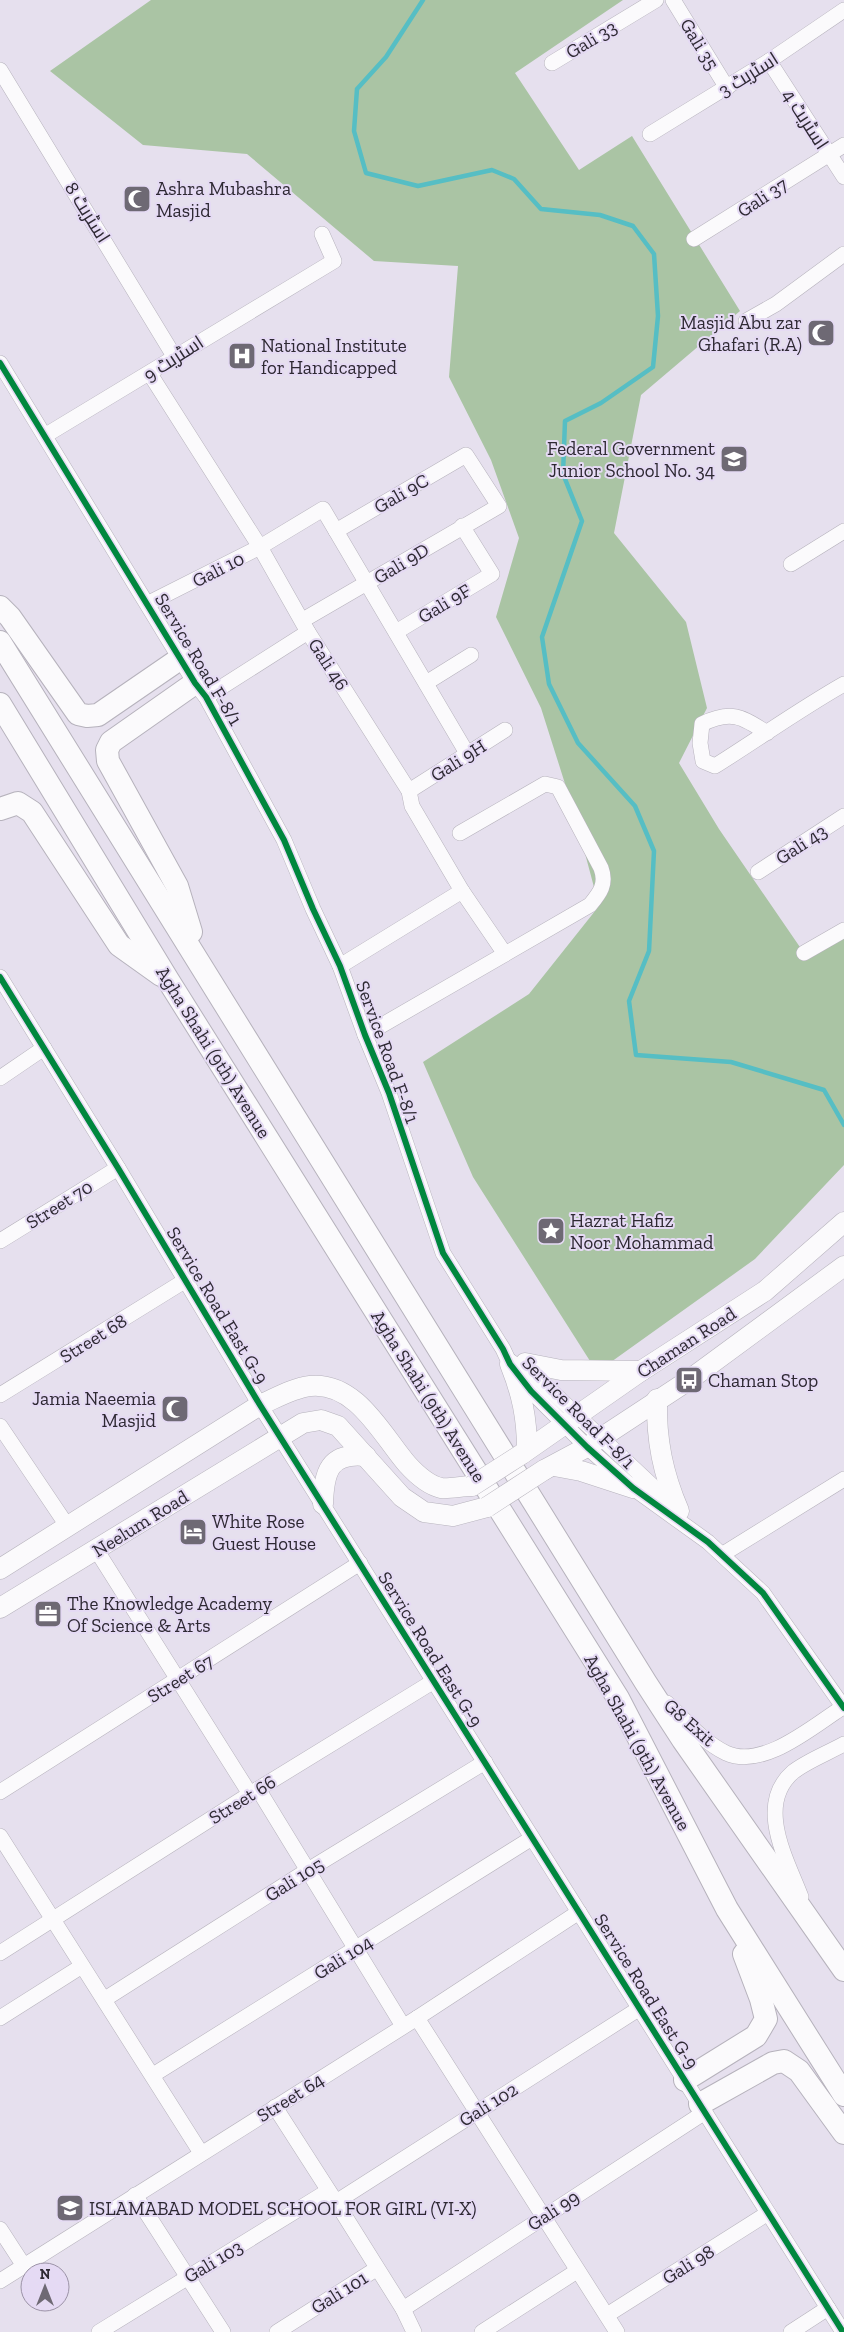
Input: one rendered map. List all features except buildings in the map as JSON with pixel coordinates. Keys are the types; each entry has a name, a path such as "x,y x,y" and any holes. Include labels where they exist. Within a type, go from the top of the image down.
{"main road":[{"path":"0,607 10,617 78,714 87,716 98,715 181,658"},
{"name":"Agha Shahi (9th) Avenue","path":"0,642 646,1684 844,1970"},
{"path":"199,961 177,886 108,761 107,750 110,742 201,690"},
{"name":"Agha Shahi (9th) Avenue","path":"0,704 168,980 618,1698 727,1909 844,2095"},
{"path":"0,809 18,803 32,812 119,945 168,980"},
{"path":"685,2080 756,2036 766,2019 761,2000 727,1909"},
{"path":"702,2108 773,2063 784,2061 799,2071 844,2134"}],"street":[{"name":"Gali 33","path":"552,63 656,0"},
{"name":"Gali 35","path":"673,0 727,88"},
{"path":"841,0 844,4"},
{"name":"اسٹریٹ 3","path":"650,134 769,62 844,10"},
{"name":"اسٹریٹ 4","path":"769,62 844,177"},
{"name":"اسٹریٹ 8","path":"0,70 174,356"},
{"name":"Gali 37","path":"694,239 844,145"},
{"name":"اسٹریٹ 9","path":"46,435 150,374 174,356 334,260 322,234"},
{"path":"746,321 776,304 844,254"},
{"name":"Service Road F-8/1","path":"0,364 46,435 201,690 284,840 313,909 340,966 365,1035 389,1093 443,1253 513,1359 531,1391 572,1419 587,1447 633,1488 683,1518"},
{"name":"Gali 46","path":"150,374 260,547 305,626 409,791 412,806 462,891 505,954"},
{"name":"Gali 9D","path":"201,690 305,626 368,584 462,526 499,506 466,455"},
{"name":"Gali 9C","path":"336,531 466,455"},
{"name":"Gali 10","path":"149,603 260,547 323,509 336,531"},
{"name":"Gali 9F","path":"396,632 492,574 462,526"},
{"path":"336,531 468,755"},
{"path":"791,564 844,531"},
{"path":"426,683 471,655"},
{"path":"767,733 844,684"},
{"name":"Gali 9H","path":"409,791 505,730"},
{"path":"365,1035 590,905 602,890 604,877 601,868 558,787 551,783 545,784 460,833"},
{"name":"Gali 43","path":"758,872 844,816"},
{"path":"340,966 462,891"},
{"path":"804,953 844,930"},
{"name":"Service Road East G-9","path":"0,977 186,1280 260,1406 843,2332"},
{"path":"0,1078 44,1048"},
{"name":"Street 70","path":"0,1241 118,1168"},
{"name":"Chaman Road","path":"472,1486 525,1452 641,1371 764,1291 844,1222"},
{"name":"Chaman Road","path":"487,1507 549,1468 587,1447 657,1399 689,1380 844,1266"},
{"name":"Street 68","path":"0,1395 186,1280"},
{"path":"525,1452 527,1420 513,1359 561,1370 641,1371"},
{"name":"Neelum Road","path":"0,1570 260,1406 291,1391 311,1386 333,1389 350,1397 364,1410 418,1476 441,1488 472,1486"},
{"path":"657,1399 656,1428 660,1457 668,1485 683,1518"},
{"name":"Neelum Road","path":"0,1608 97,1551 279,1436 303,1423 321,1420 338,1426 366,1456 380,1475 402,1496 424,1512 453,1516 487,1507"},
{"path":"0,1426 68,1527"},
{"name":"Service Road F-8/1","path":"587,1447 683,1518 763,1593 844,1708"},
{"path":"323,1504 324,1481 329,1468 338,1460 349,1455 366,1456"},
{"path":"549,1468 581,1471 633,1488"},
{"path":"723,1554 844,1479"},
{"path":"97,1551 178,1680 308,1870 403,2026"},
{"name":"Street 67","path":"0,1792 360,1563"},
{"name":"Street 66","path":"0,1953 52,1918 434,1681"},
{"name":"G8 Exit","path":"646,1684 707,1740 727,1754 751,1756 773,1751 844,1708"},
{"path":"809,1918 778,1838 775,1810 779,1790 794,1772 844,1744"},
{"name":"Gali 105","path":"105,1999 308,1870 485,1762"},
{"name":"Gali 104","path":"153,2076 532,1838"},
{"path":"2,1845 105,1999 201,2153"},
{"name":"Street 64","path":"30,2262 135,2194 418,2018 579,1912"},
{"path":"0,2018 82,1966"},
{"name":"Gali 102","path":"332,2196 477,2110 640,2008"},
{"path":"418,2018 617,2332"},
{"path":"275,2107 403,2309 414,2332"},
{"name":"Gali 99","path":"403,2309 702,2108"},
{"path":"135,2194 223,2332"},
{"name":"Gali 103","path":"99,2332 188,2276 332,2196"},
{"name":"Gali 98","path":"607,2315 768,2213"},
{"path":"0,2228 21,2262"},
{"name":"Street 64","path":"0,2281 20,2268"},
{"name":"Gali 101","path":"277,2332 376,2269"},
{"path":"482,2332 577,2271"},
{"path":"791,2332 828,2308"}],"green space":[{"path":"151,0 623,0 515,73 579,170 632,136 740,311 641,395 614,533 686,622 707,708 679,763 719,829 804,953 844,931 844,1165 755,1259 597,1372 473,1177 423,1062 529,994 599,906 574,812 541,708 496,617 519,538 491,460 449,377 458,266 374,261 247,154 143,145 50,71"}],"waterway":[{"path":"423,0 386,57 357,89 354,131 366,173 418,186 492,170 514,179 541,209 600,215 633,226 654,254 658,316 653,367 601,403 565,421 563,474 582,521 542,637 549,684 578,743 635,806 654,851 649,951 629,1001 636,1055 731,1062 824,1090 844,1125"}],"cycle path":[{"path":"0,363 195,683 206,697 284,840 313,909 340,966 365,1035 389,1093 443,1253 503,1349 510,1364 531,1391 587,1447 633,1488 708,1542 763,1593 844,1708"},
{"path":"0,977 118,1168 260,1405 843,2332"}],"place":[{"name":"Ashra Mubashra Masjid","path":"137,199"},
{"name":"Masjid Abu zar Ghafari (R.A)","path":"821,333"},
{"name":"National Institute for Handicapped","path":"242,356"},
{"name":"Federal Government Junior School No. 34","path":"734,459"},
{"name":"Hazrat Hafiz Noor Mohammad","path":"551,1231"},
{"name":"Chaman Stop","path":"689,1380"},
{"name":"Jamia Naeemia Masjid","path":"175,1409"},
{"name":"White Rose Guest House","path":"193,1532"},
{"name":"The Knowledge Academy Of Science & Arts","path":"48,1614"},
{"name":"ISLAMABAD MODEL SCHOOL FOR GIRL (VI-X)","path":"70,2208"}]}
